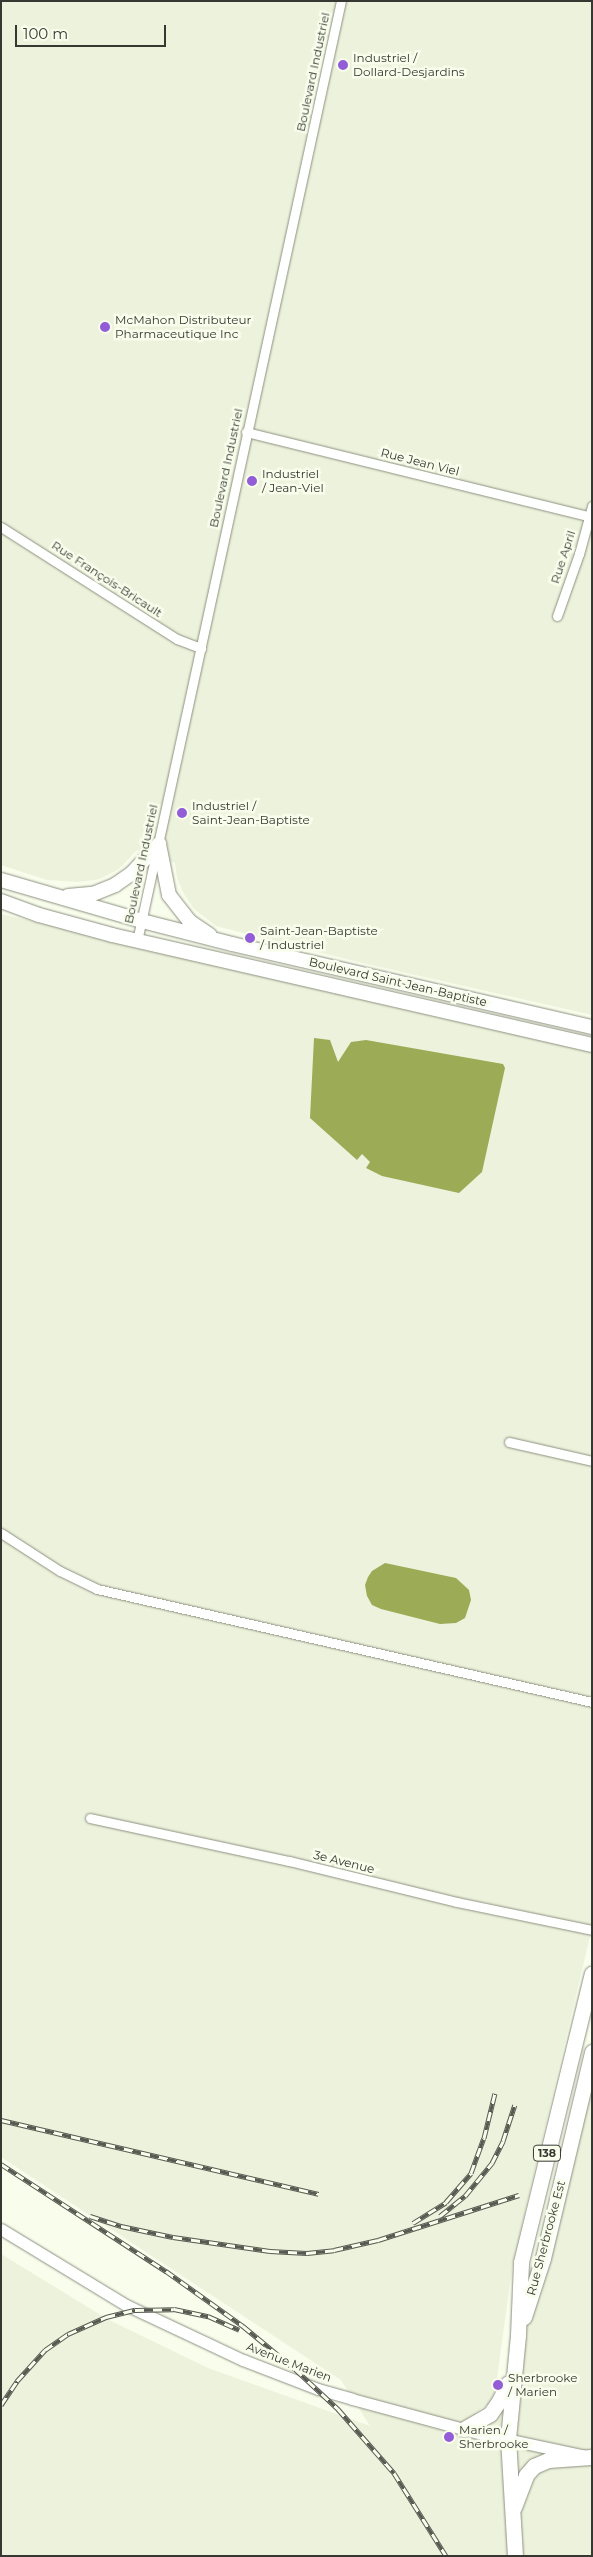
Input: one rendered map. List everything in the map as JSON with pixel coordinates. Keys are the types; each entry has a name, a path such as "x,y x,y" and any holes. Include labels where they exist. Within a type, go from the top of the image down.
{"main road":[{"path":"48,895 72,897 93,894 115,885 132,874 159,844"},
{"path":"159,844 169,895 189,921 208,934 232,944"},
{"name":"Boulevard Saint-Jean-Baptiste","path":"1,880 48,895 232,944 592,1026"},
{"name":"Boulevard Saint-Jean-Baptiste","path":"1,900 39,915 137,941 238,965 367,992 592,1045"},
{"path":"367,992 371,976"},
{"path":"552,1036 556,1018"},
{"name":"Rue Sherbrooke Est","path":"514,2556 508,2439 518,2335 521,2262 592,1974"},
{"name":"Rue Sherbrooke Est","path":"518,2335 543,2258 592,2052"},
{"path":"464,2429 490,2414 500,2402 514,2365"},
{"path":"511,2516 526,2475 534,2466 548,2460 592,2457"}],"street":[{"name":"Boulevard Industriel","path":"137,941 341,1"},
{"name":"Rue Jean Viel","path":"246,432 589,516"},
{"name":"Rue April","path":"557,616 579,554 592,506"},
{"name":"Rue François-Bricault","path":"1,527 177,639 201,648"},
{"path":"509,1442 592,1461"},
{"path":"1,1533 60,1571 98,1589 592,1702"},
{"name":"3e Avenue","path":"90,1818 289,1861 457,1902 592,1930"},
{"name":"Avenue Marien","path":"1,2229 126,2305 243,2360 318,2389 464,2429 592,2457"}],"shaded area":[{"path":"1,1 592,1 592,1015 358,962 216,926 194,909 184,894 177,878 175,863 137,850 119,869 100,879 78,882 47,880 1,865"},
{"path":"1,914 592,1050 592,1928 513,2262 495,2392 490,2403 474,2413 495,2418 592,2066 592,2556 1,2556 1,2254 109,2320 208,2368 370,2426 341,2380 1,2157"},
{"path":"314,1038 330,1040 338,1062 351,1042 366,1040 503,1064 505,1068 482,1172 459,1193 382,1176 366,1168 370,1162 362,1154 357,1160 310,1118"},
{"path":"385,1563 456,1578 469,1590 471,1600 465,1618 456,1623 440,1624 372,1605 367,1596 365,1585 372,1571"}],"railway":[{"path":"413,2223 446,2202 471,2173 484,2138 495,2093"},
{"path":"440,2216 465,2196 492,2163 503,2141 515,2105"},
{"path":"1,2120 319,2194"},
{"path":"1,2164 166,2271 243,2326 295,2369 338,2409 394,2473 446,2556"},
{"path":"90,2216 121,2226 173,2237 270,2251 307,2253 334,2250 378,2240 519,2195"},
{"path":"1,2405 17,2381 45,2350 68,2334 106,2317 135,2310 174,2309 208,2316 239,2330"}],"place":[{"name":"Industriel / Dollard-Desjardins","path":"343,65"},
{"name":"McMahon Distributeur Pharmaceutique Inc","path":"105,327"},
{"name":"Industriel / Jean-Viel","path":"252,481"},
{"name":"Industriel / Saint-Jean-Baptiste","path":"182,813"},
{"name":"Saint-Jean-Baptiste / Industriel","path":"250,938"},
{"name":"Sherbrooke / Marien","path":"498,2385"},
{"name":"Marien / Sherbrooke","path":"449,2437"}]}
